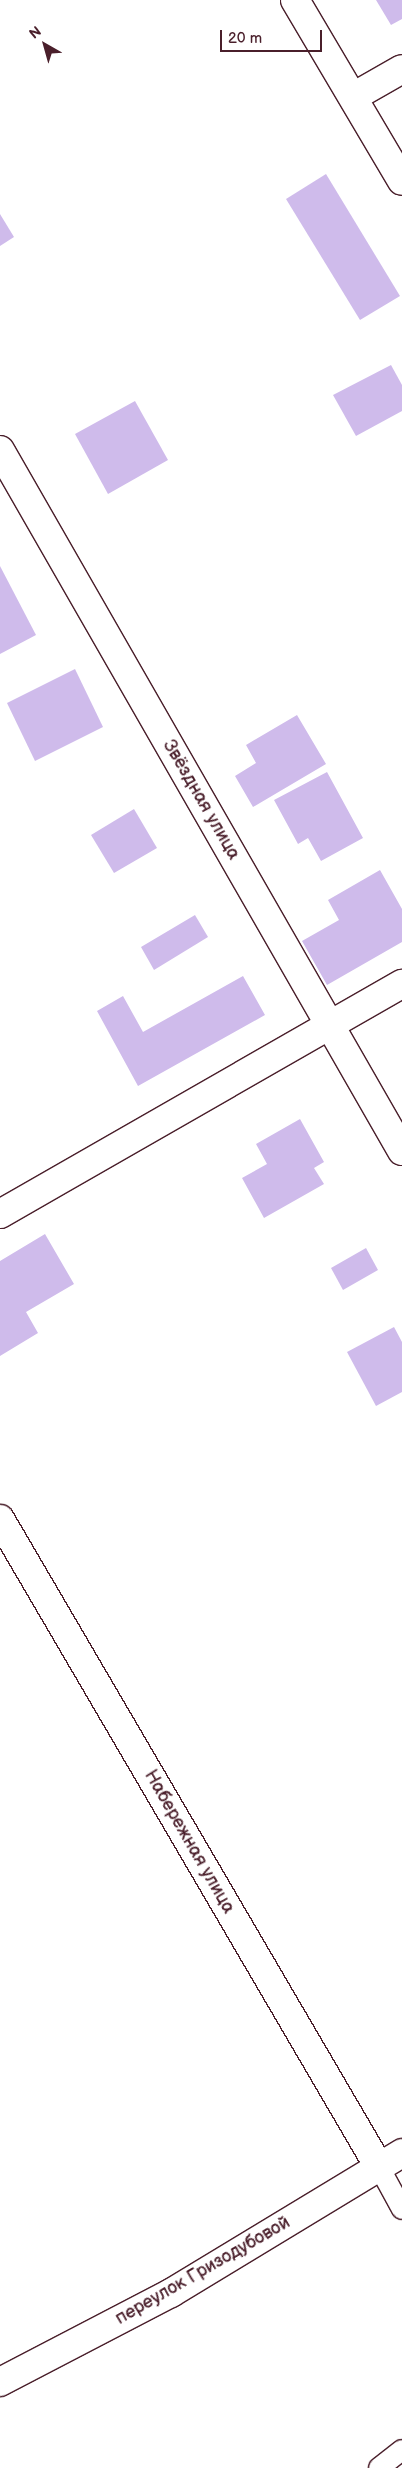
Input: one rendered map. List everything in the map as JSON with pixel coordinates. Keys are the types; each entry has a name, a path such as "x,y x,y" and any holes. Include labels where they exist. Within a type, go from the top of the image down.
{"street":[{"path":"295,0 402,181"},
{"path":"352,97 402,69"},
{"name":"Звёздная улица","path":"0,450 402,1151"},
{"path":"0,1214 402,984"},
{"name":"Набережная улица","path":"0,1519 390,2159"},
{"name":"переулок Гризодубовой","path":"0,2382 171,2293 390,2159"}],"lane":[{"path":"390,2159 402,2209"},
{"path":"379,2468 402,2450"}],"building":[{"path":"376,0 402,0 402,19 391,25"},
{"path":"326,174 400,296 360,320 286,199"},
{"path":"0,214 14,237 0,246"},
{"path":"391,365 402,385 402,411 356,436 333,395"},
{"path":"135,401 168,460 108,494 75,434"},
{"path":"0,566 36,635 0,654"},
{"path":"75,669 103,727 35,761 7,703"},
{"path":"297,715 326,764 253,807 235,776 256,763 246,745"},
{"path":"327,772 363,838 321,861 308,838 298,844 274,800"},
{"path":"134,809 157,848 114,873 91,835"},
{"path":"380,870 402,909 402,942 327,985 302,941 339,920 328,900"},
{"path":"195,915 208,937 154,970 141,947"},
{"path":"243,976 265,1015 138,1086 97,1011 123,996 143,1032"},
{"path":"300,1119 324,1162 314,1168 324,1184 264,1218 242,1178 267,1164 256,1144"},
{"path":"45,1234 74,1284 26,1312 38,1333 0,1356 0,1261"},
{"path":"366,1248 378,1270 343,1290 331,1268"},
{"path":"394,1327 402,1342 402,1392 376,1406 347,1352"}]}
